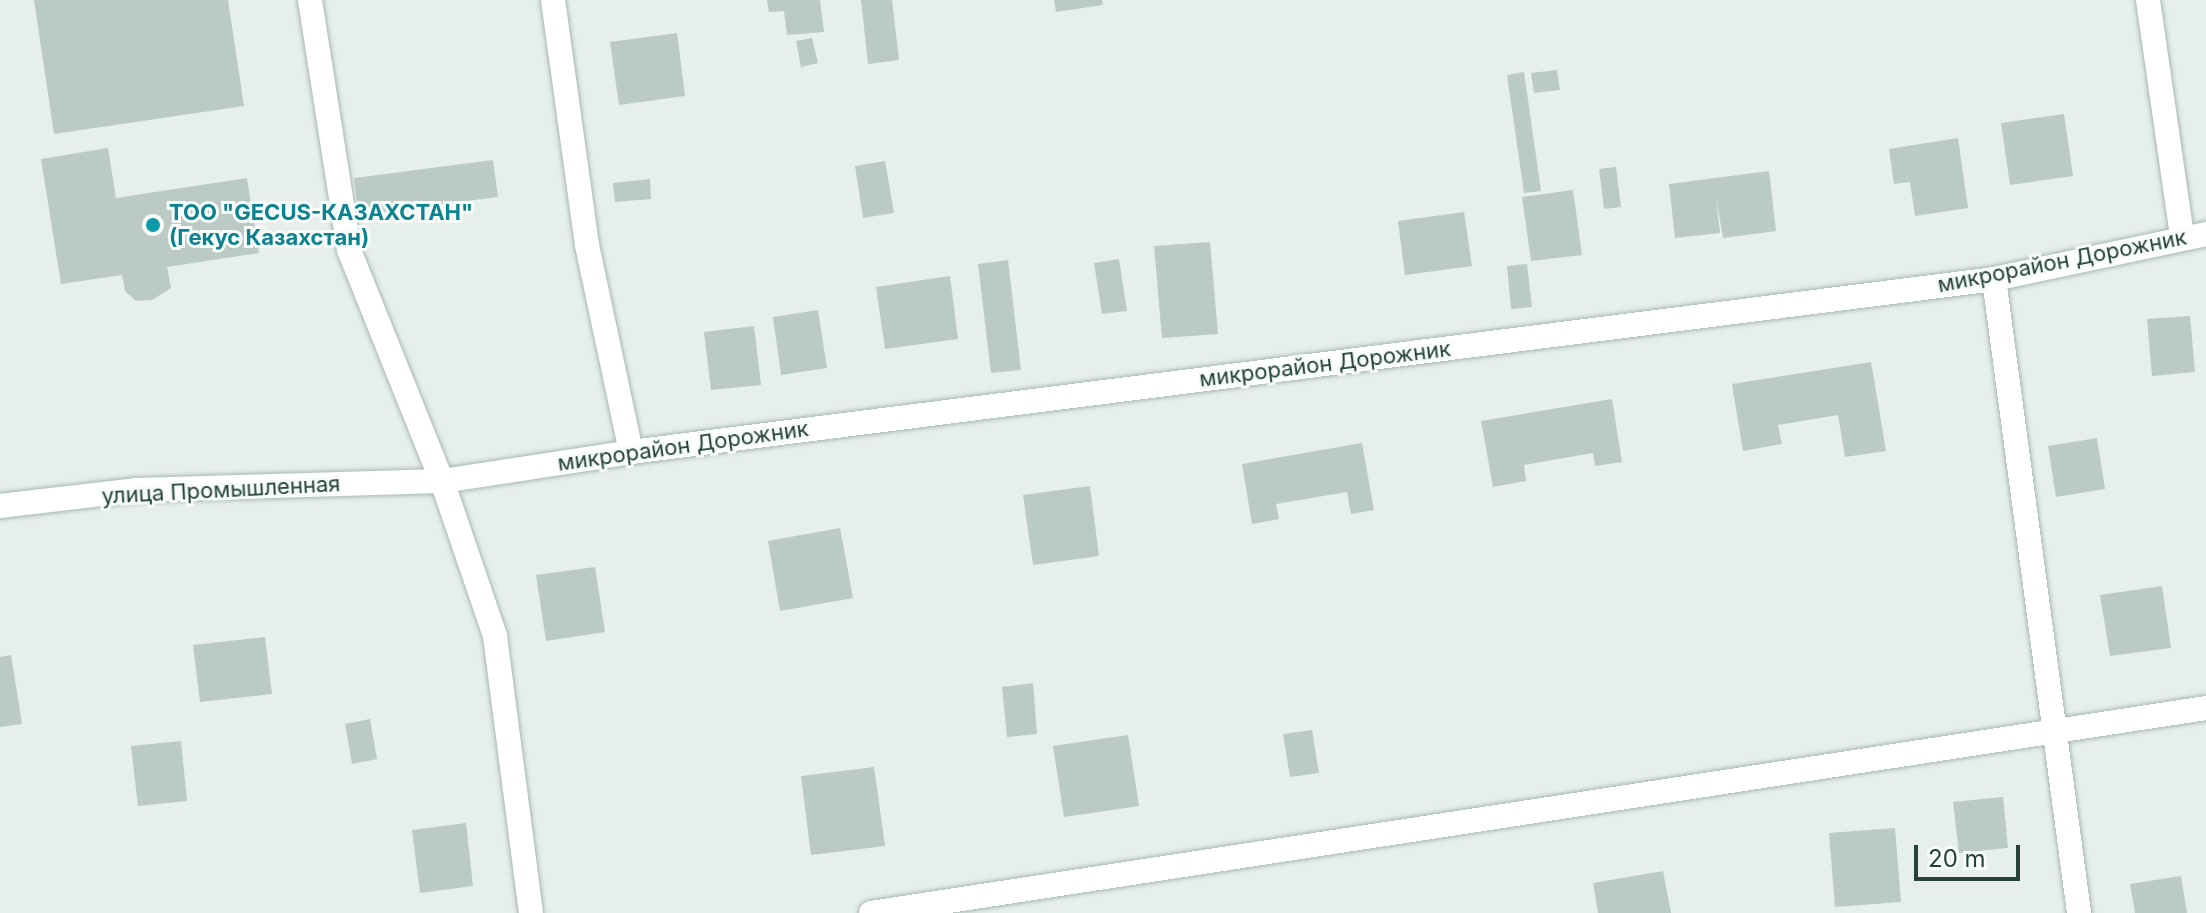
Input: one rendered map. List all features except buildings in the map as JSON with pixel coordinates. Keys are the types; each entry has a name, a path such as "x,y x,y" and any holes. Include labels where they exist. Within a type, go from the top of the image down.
{"street":[{"path":"310,0 349,250 442,481 495,636 531,913"},
{"path":"553,0 587,245 631,452"},
{"path":"2148,0 2194,235"},
{"name":"микрорайон Дорожник","path":"442,481 631,452 1994,279 2194,235"},
{"path":"1994,279 2079,913"},
{"name":"улица Промышленная","path":"0,506 137,490 442,481"},
{"path":"871,913 2206,708"}],"place":[{"name":"ТОО \"GECUS-КАЗАХСТАН\" (Гекус Казахстан)","path":"153,225"}]}
